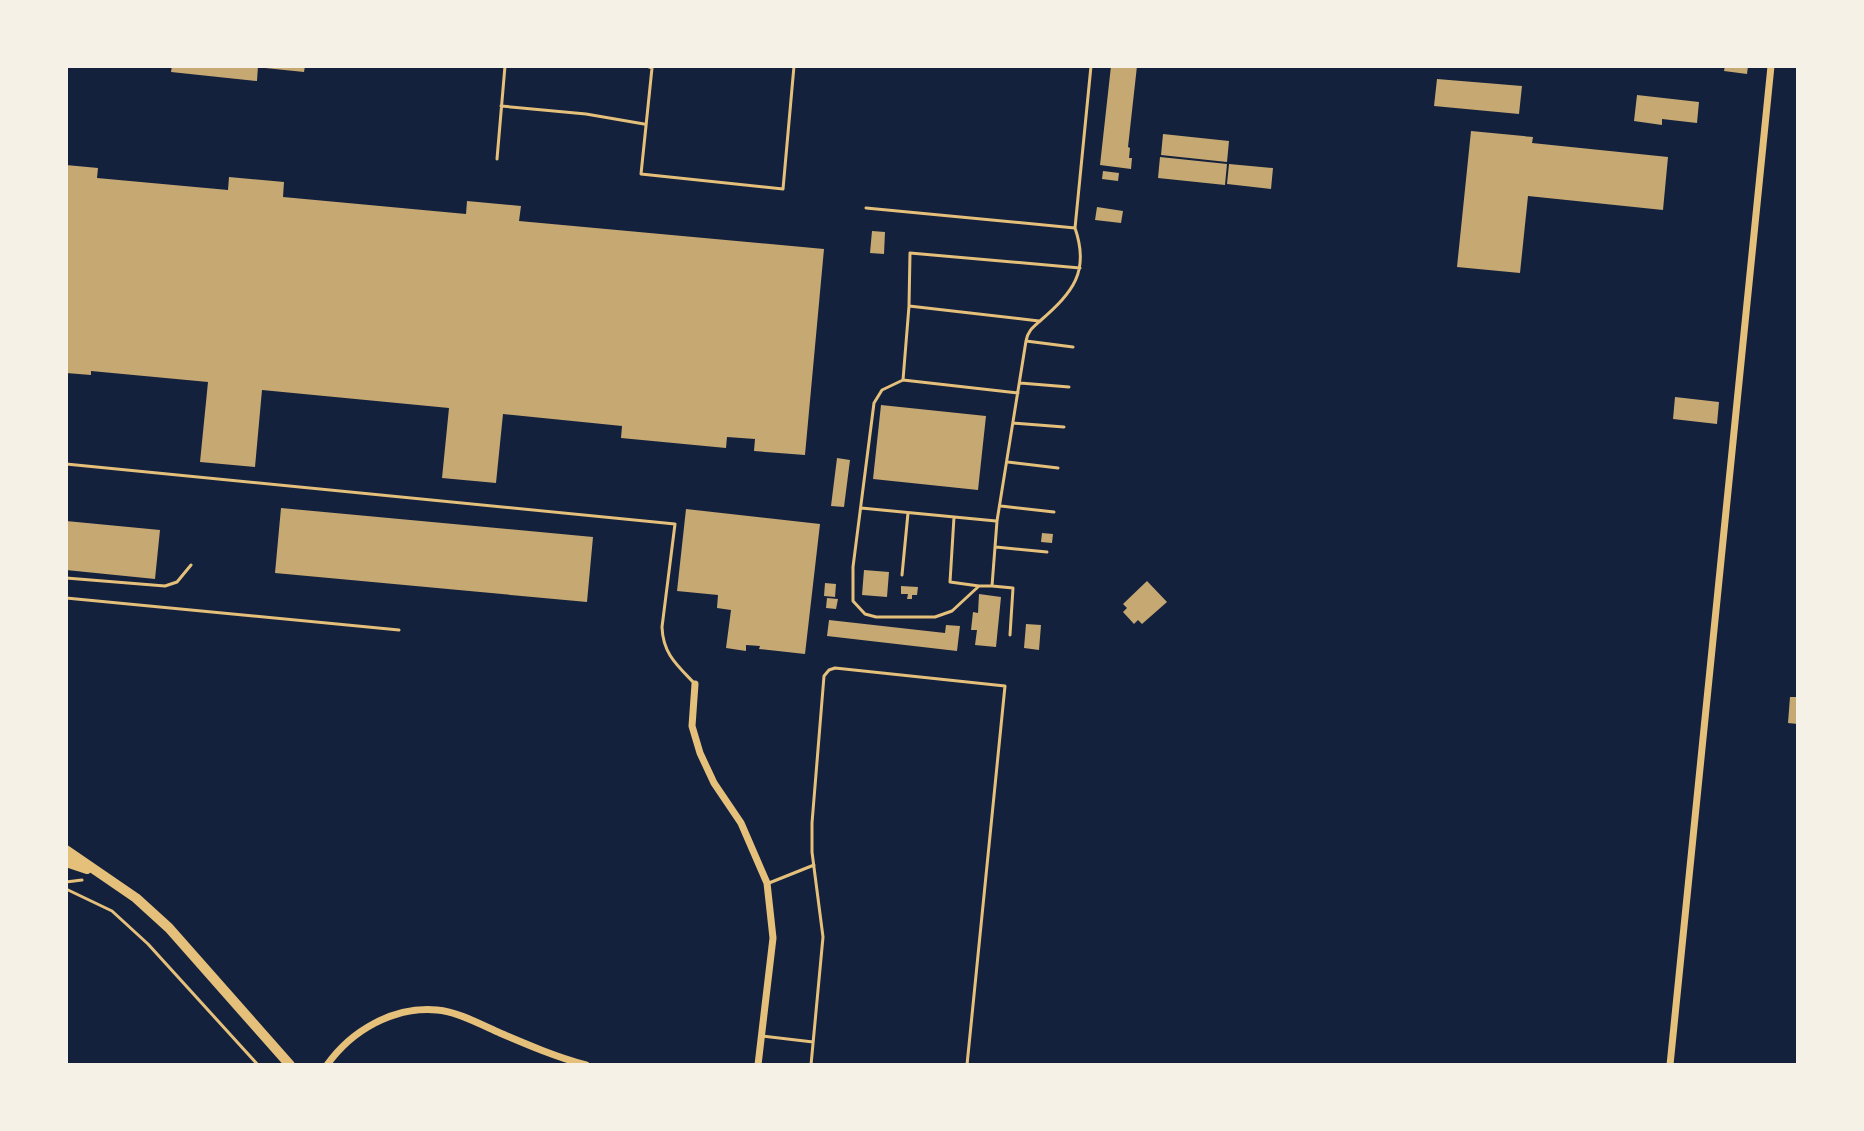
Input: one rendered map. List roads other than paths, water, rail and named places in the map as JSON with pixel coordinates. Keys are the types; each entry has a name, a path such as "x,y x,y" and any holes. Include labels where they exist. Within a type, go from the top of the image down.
{"main road":[{"path":"66,850 136,898 169,928 290,1065"},
{"path":"66,865 93,870"}],"street":[{"path":"1670,1065 1771,66"},
{"path":"695,684 692,726 700,753 714,783 741,823 767,883 773,938 758,1065"},
{"path":"327,1065 372,1023 402,1012 437,1010 467,1018 530,1046 586,1065"}],"lane":[{"path":"497,159 505,66"},
{"path":"647,66 652,68 641,174 783,189 794,66"},
{"path":"992,586 997,521 1027,333 1078,280 1080,243 1075,228 1091,66"},
{"path":"501,106 586,114 644,124"},
{"path":"866,208 1075,228"},
{"path":"903,380 910,253 1080,268"},
{"path":"909,306 1039,321"},
{"path":"1026,341 1073,347"},
{"path":"979,586 952,611 935,617 876,617 865,614 853,601 853,567 874,403 882,390 903,380 1018,393"},
{"path":"1020,383 1069,387"},
{"path":"1013,423 1064,427"},
{"path":"1008,462 1058,468"},
{"path":"66,464 675,524 662,627 663,645 671,659 695,684"},
{"path":"1001,506 1054,512"},
{"path":"861,508 997,521"},
{"path":"902,575 908,513"},
{"path":"954,517 950,582 1013,588 1010,635"},
{"path":"996,547 1047,552"},
{"path":"66,578 165,586 177,582 191,565"},
{"path":"66,598 399,630"},
{"path":"811,1065 823,937 812,823 826,672 835,668 1005,686 967,1065"},
{"path":"767,883 814,865"},
{"path":"762,1036 813,1042"}]}
